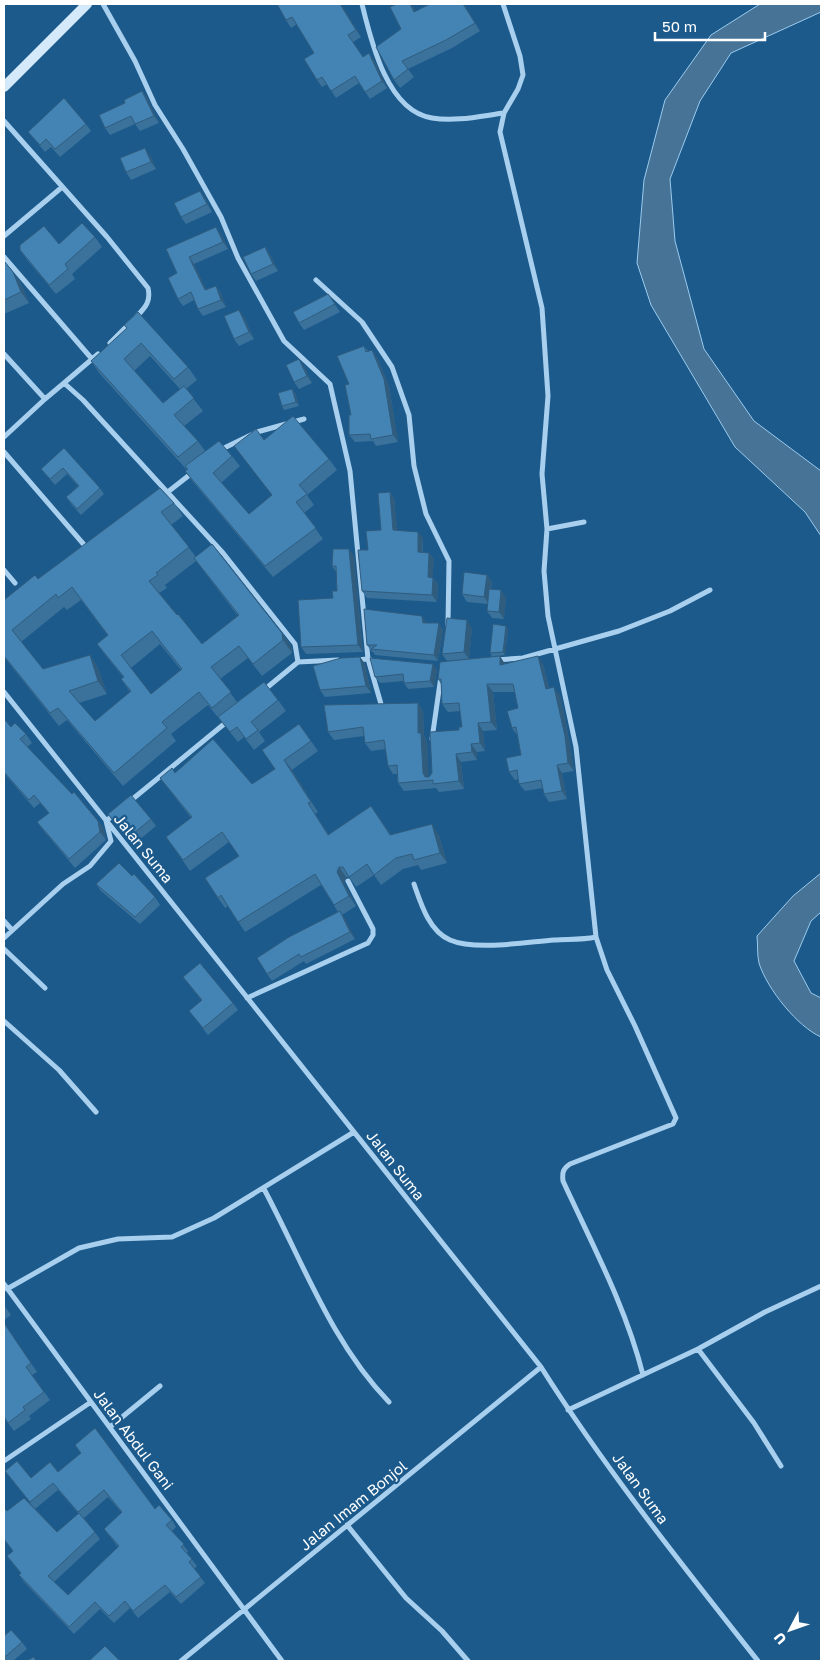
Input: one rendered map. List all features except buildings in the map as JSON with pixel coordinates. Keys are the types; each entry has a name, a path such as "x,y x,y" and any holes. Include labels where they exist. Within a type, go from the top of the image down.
{"street":[{"path":"4,87 87,4"},
{"path":"103,4 135,61 155,105 183,149 221,218 238,258 284,341 330,384 350,471 368,659 381,704"},
{"path":"362,4 371,38 389,84 412,112 432,118 450,119 504,113"},
{"path":"503,4 520,56 522,76 518,90 504,113 500,132 542,308 548,396 542,474 547,529 544,571 548,616 576,747 596,936 607,970 636,1026 676,1118 672,1124 570,1164 563,1169 562,1174 563,1181 620,1305 634,1341 643,1375"},
{"path":"4,121 148,288 150,297 145,308 92,360 44,399 4,437"},
{"path":"4,236 61,188"},
{"path":"4,257 92,360"},
{"path":"316,280 362,322 392,367 409,415 414,466 426,514 449,561 448,629"},
{"path":"4,354 44,399"},
{"path":"64,382 169,491 275,617 295,644 298,662"},
{"path":"215,454 235,441 257,432 304,419"},
{"path":"4,452 86,547"},
{"path":"169,491 196,469"},
{"path":"547,529 584,522"},
{"path":"4,570 15,583"},
{"path":"486,661 523,658 556,647 619,631 670,611 710,590"},
{"path":"262,692 298,662 377,660"},
{"path":"432,744 442,666"},
{"name":"Jalan Suma","path":"4,692 541,1367 568,1410 673,1553 758,1661"},
{"path":"4,938 64,884 90,866 110,841 106,821 234,716"},
{"path":"247,998 368,942 372,929 348,881"},
{"path":"414,884 425,913 433,925 450,940 463,944 512,944 596,936"},
{"path":"4,921 12,930"},
{"path":"4,949 45,988"},
{"path":"4,1021 59,1070 96,1112"},
{"path":"6,1287 79,1248 118,1239 172,1237 214,1218 354,1132"},
{"path":"264,1189 311,1286 340,1338 367,1379 389,1402"},
{"path":"568,1410 698,1349 765,1312 821,1286"},
{"name":"Jalan Abdul Gani","path":"6,1287 282,1661"},
{"path":"698,1349 754,1423 781,1466"},
{"name":"Jalan Imam Bonjol","path":"180,1661 541,1367"},
{"path":"110,1427 160,1386"},
{"path":"4,1461 91,1402"},
{"path":"347,1525 406,1598 442,1631 468,1661"}],"water":[{"path":"760,4 821,4 821,12 731,53 700,101 670,179 675,241 704,349 754,421 821,471 821,536 805,512 735,447 651,305 637,263 644,180 665,100 711,35"},
{"path":"821,873 821,912 811,921 794,961 811,993 821,998 821,1037 793,1016 769,984 759,963 757,936 793,896"}]}
